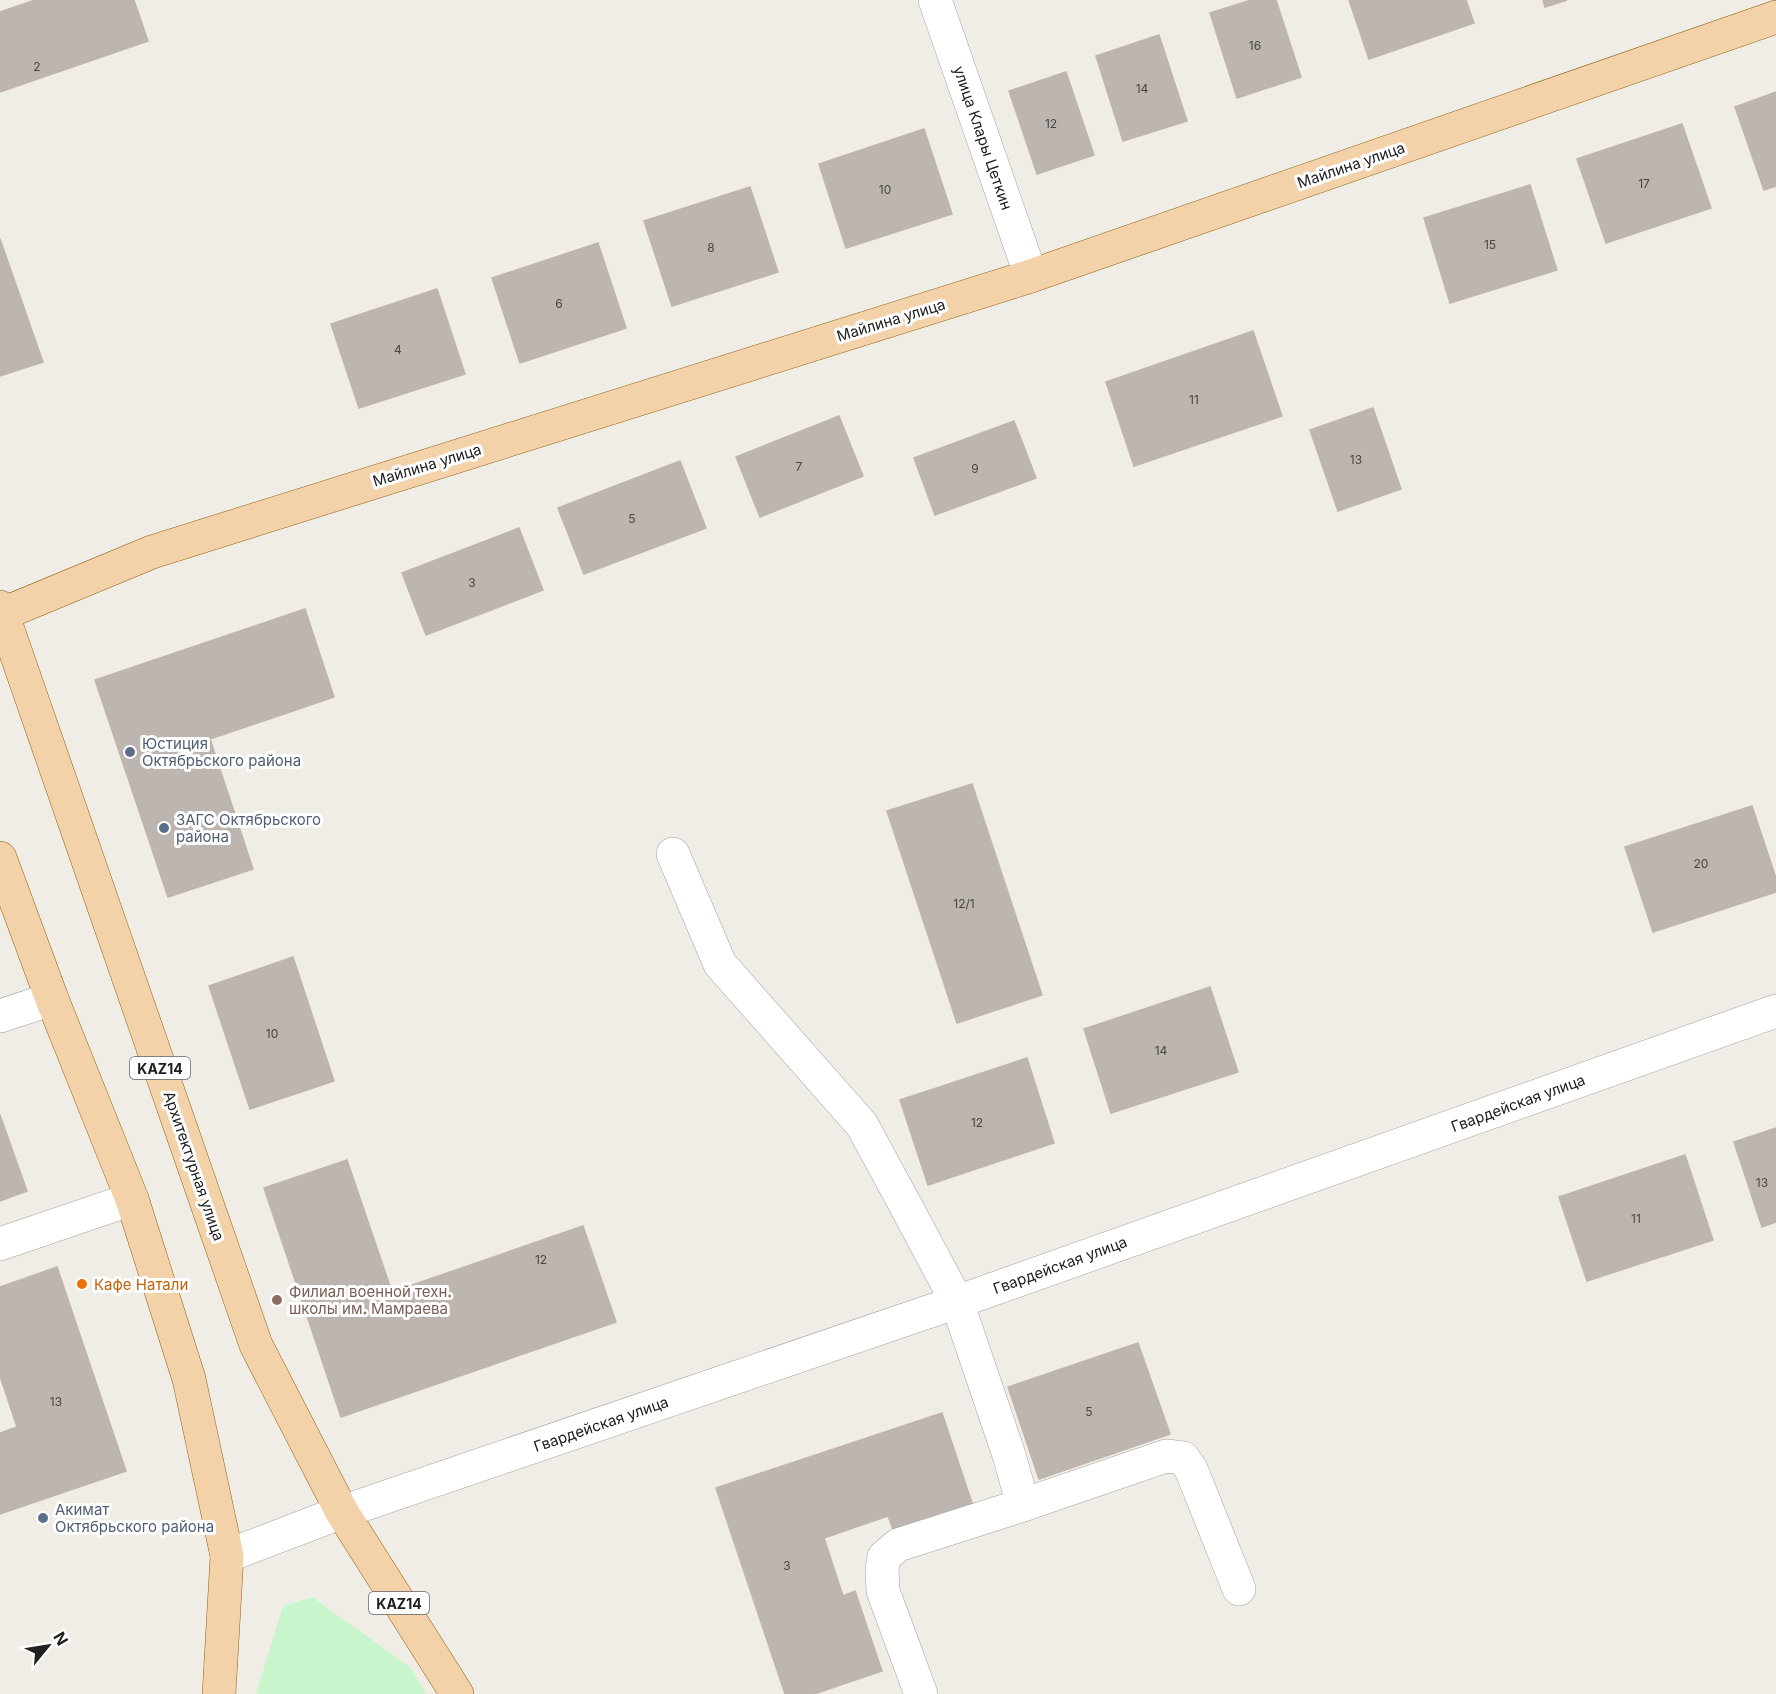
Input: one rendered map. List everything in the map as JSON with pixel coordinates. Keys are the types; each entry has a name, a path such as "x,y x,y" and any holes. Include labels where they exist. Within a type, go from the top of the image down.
{"main road":[{"name":"Майлина улица","path":"1,612 152,552 1031,276 1776,17"},
{"name":"Архитектурная улица","path":"1,612 256,1345 342,1512 457,1694"},
{"path":"0,858 52,999 132,1199 189,1379 227,1556 219,1694"}],"street":[{"name":"улица Клары Цеткин","path":"935,0 1031,276"},
{"path":"673,854 720,964 862,1125 957,1302 1009,1455 1023,1505"},
{"path":"0,1016 52,999"},
{"name":"Гвардейская улица","path":"227,1556 342,1512 957,1302 1776,1011"},
{"path":"0,1244 132,1199"},
{"path":"921,1694 883,1591 884,1557 898,1545 1167,1456 1183,1458 1191,1469 1239,1590"}],"green space":[{"path":"312,1597 411,1668 426,1694 256,1694 283,1606"}],"building":[{"path":"35,0 134,0 148,41 0,92 0,12"},
{"path":"1251,0 1276,0 1301,77 1237,98 1210,13"},
{"path":"1349,0 1466,0 1474,23 1369,59"},
{"path":"1543,0 1567,0 1545,7"},
{"path":"1159,35 1187,121 1123,141 1096,56"},
{"path":"1066,72 1094,155 1037,174 1009,91"},
{"path":"1776,92 1776,186 1764,190 1735,107"},
{"path":"1682,124 1711,208 1606,243 1577,159"},
{"path":"924,129 952,214 846,248 819,164"},
{"path":"1530,185 1557,270 1450,303 1424,218"},
{"path":"750,187 778,272 672,306 644,221"},
{"path":"0,239 43,362 0,376"},
{"path":"598,243 626,328 520,363 492,278"},
{"path":"437,289 465,374 359,408 331,324"},
{"path":"1253,331 1282,416 1134,466 1106,382"},
{"path":"1373,408 1401,489 1338,511 1310,430"},
{"path":"839,416 863,476 760,517 736,457"},
{"path":"1014,421 1036,478 935,515 914,458"},
{"path":"680,461 706,528 584,574 558,508"},
{"path":"519,528 543,590 426,635 402,573"},
{"path":"305,609 334,697 210,739 253,869 168,897 95,680"},
{"path":"972,784 1042,995 957,1023 887,811"},
{"path":"1752,806 1776,878 1776,892 1653,932 1625,847"},
{"path":"293,957 334,1081 250,1109 209,986"},
{"path":"1210,987 1238,1072 1111,1113 1084,1029"},
{"path":"1027,1058 1054,1143 928,1185 900,1100"},
{"path":"0,1115 27,1191 0,1201"},
{"path":"1776,1128 1776,1222 1762,1227 1734,1142"},
{"path":"1685,1155 1713,1240 1587,1281 1559,1197"},
{"path":"347,1160 392,1292 583,1226 616,1322 341,1417 264,1188"},
{"path":"57,1267 126,1471 0,1514 0,1433 17,1427 0,1376 0,1287"},
{"path":"1138,1343 1170,1434 1039,1479 1008,1387"},
{"path":"942,1413 972,1503 893,1529 888,1516 824,1538 843,1596 855,1591 882,1671 814,1694 785,1694 716,1488"}],"place":[{"name":"Юстиция Октябрьского района","path":"130,752"},
{"name":"ЗАГС Октябрьского района","path":"164,828"},
{"name":"Кафе Натали","path":"82,1284"},
{"name":"Филиал военной техн. школы им. Мамраева","path":"277,1300"},
{"name":"Акимат Октябрьского района","path":"43,1518"}]}
